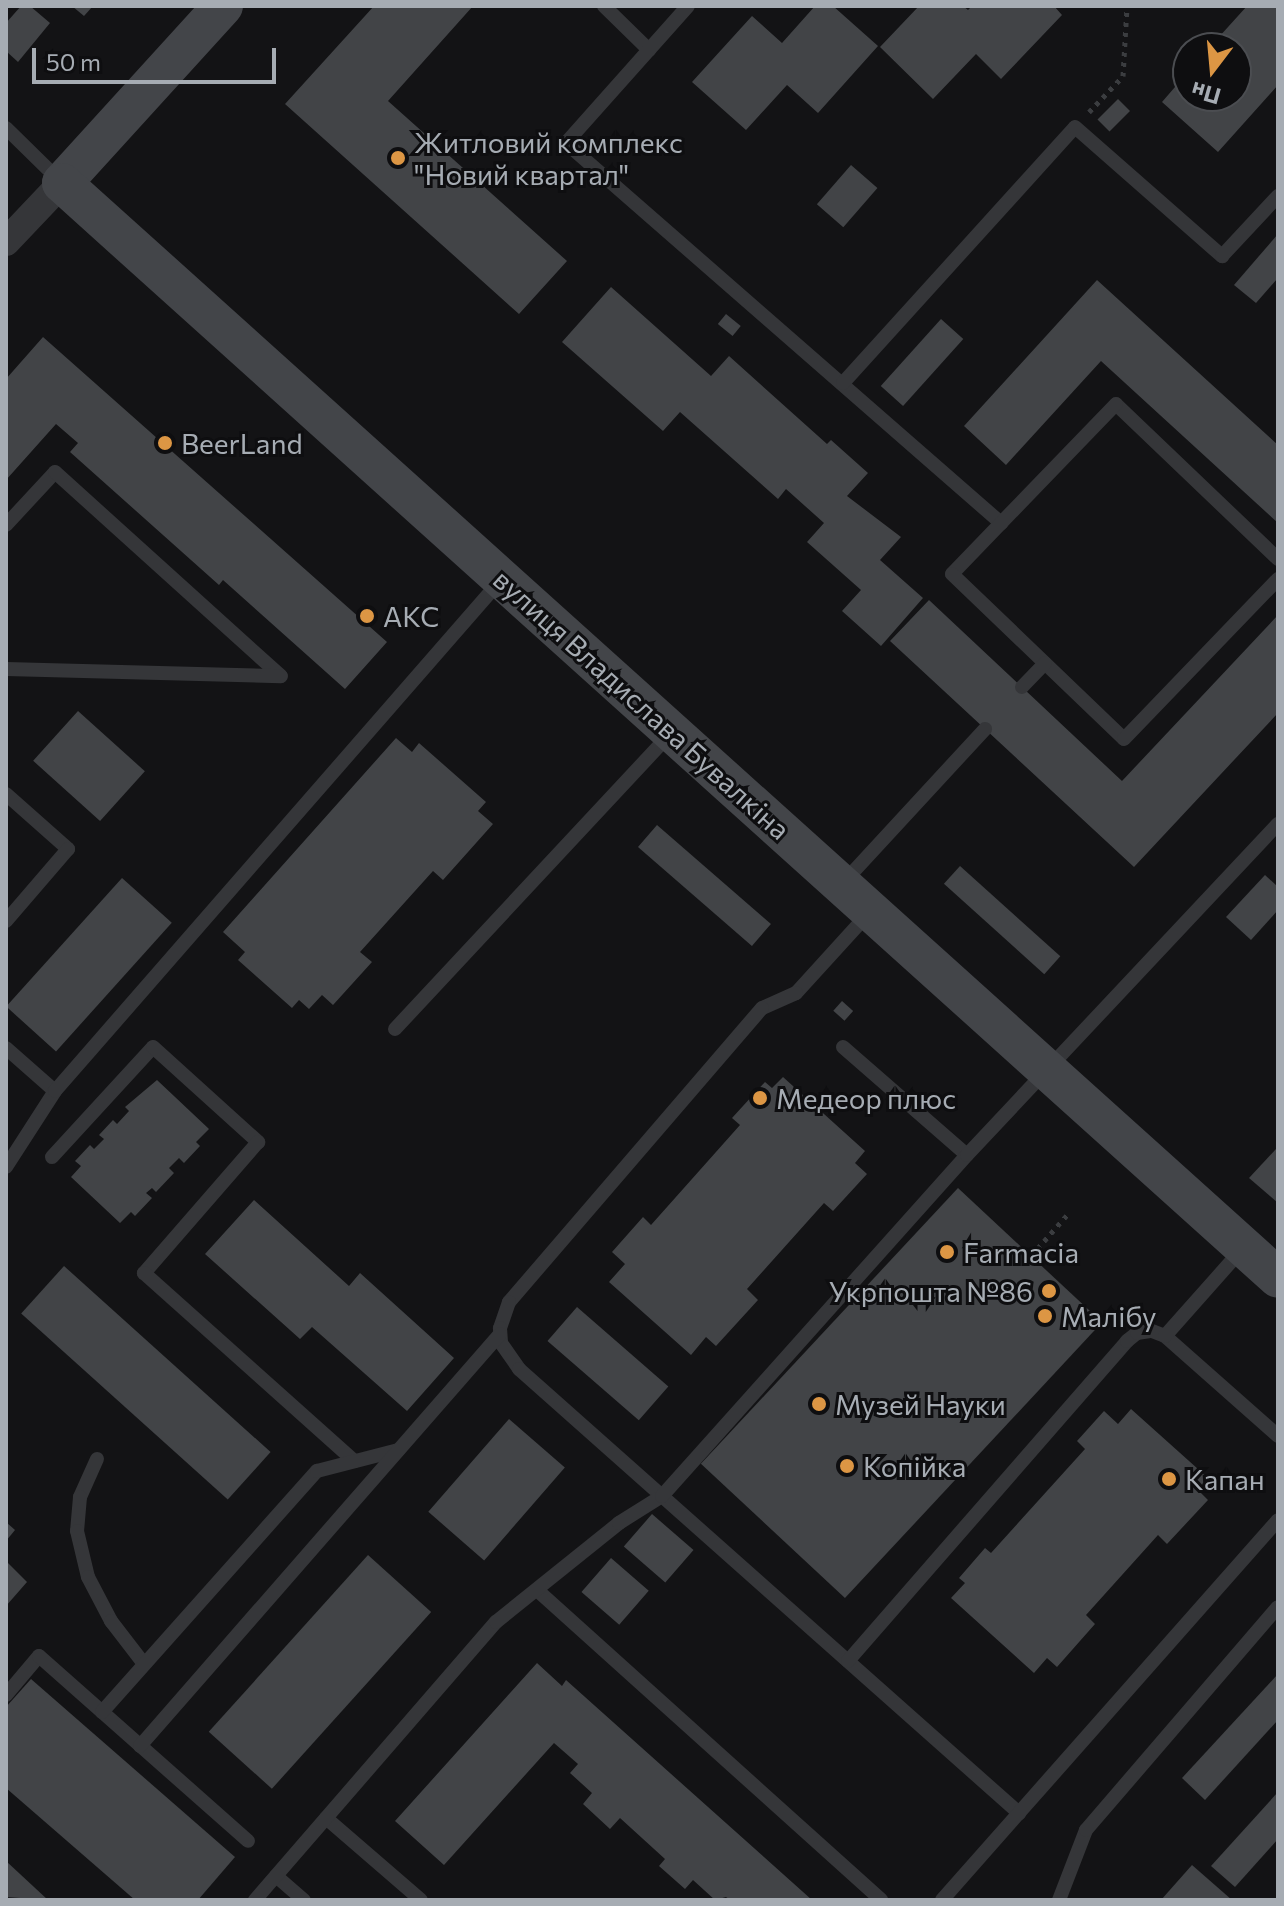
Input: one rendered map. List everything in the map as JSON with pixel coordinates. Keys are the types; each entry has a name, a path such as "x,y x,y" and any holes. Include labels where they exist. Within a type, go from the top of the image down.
{"street":[{"path":"6,242 223,6"},
{"name":"вулиця Владислава Бувалкіна","path":"62,183 1278,1278"}],"lane":[{"path":"604,6 649,50"},
{"path":"688,6 566,143 1001,523"},
{"path":"843,383 1075,127 1222,256 1278,196"},
{"name":"вулиця Владислава Бувалкіна","path":"6,128 62,183"},
{"path":"1278,559 1116,404 952,574 1124,739 1278,579"},
{"path":"6,525 55,472 281,676 6,669"},
{"path":"6,1167 55,1091 503,578"},
{"path":"1022,687 1045,663"},
{"path":"842,884 985,729"},
{"path":"395,1029 672,732"},
{"path":"6,794 68,849 6,921"},
{"path":"255,1900 496,1622 619,1523 662,1496 967,1155 1278,824"},
{"path":"871,911 796,993 762,1008 509,1302 503,1314 500,1334 508,1356 519,1369 1019,1813"},
{"path":"52,1157 153,1047 258,1142 144,1273 354,1461"},
{"path":"843,1047 967,1155"},
{"path":"6,1048 55,1091"},
{"path":"1165,1336 1244,1247"},
{"path":"848,1661 1137,1333 1152,1331 1165,1336 1278,1436"},
{"path":"140,1746 500,1334"},
{"path":"102,1712 317,1471 399,1450"},
{"path":"97,1459 80,1497 77,1531 88,1577 111,1621 144,1664"},
{"path":"942,1900 1278,1520"},
{"path":"537,1590 881,1900"},
{"path":"1059,1900 1086,1830 1278,1607"},
{"path":"6,1695 39,1656 248,1841"},
{"path":"326,1818 421,1900"},
{"path":"276,1876 304,1900"}],"path":[{"path":"1075,127 1123,76 1127,6"},
{"path":"1031,1256 1067,1215"}],"building":[{"path":"21,6 30,6 50,23 18,62 6,51 6,23"},
{"path":"72,6 93,6 84,16"},
{"name":"Житловий комплекс \"Новий квартал\"","path":"374,6 473,6 388,101 567,261 519,314 285,104"},
{"path":"815,6 833,6 878,46 818,113 787,85 746,130 692,82 752,16 782,43"},
{"path":"919,6 963,6 968,10 972,6 1054,6 1062,15 1001,79 976,54 933,99 880,47"},
{"path":"1247,6 1278,6 1278,85 1218,152 1173,112 1252,112 1252,32 1223,32"},
{"path":"1172,90 1172,111 1162,102"},
{"path":"1118,99 1130,111 1110,132 1097,120"},
{"path":"851,165 877,188 843,227 817,204"},
{"path":"1278,234 1278,278 1256,303 1234,285"},
{"path":"1097,280 1278,445 1278,523 1101,361 1006,465 964,426"},
{"path":"611,287 711,376 729,356 827,444 831,440 868,473 847,496 901,537 880,560 923,598 881,646 842,611 861,590 807,542 824,523 786,489 778,499 680,412 663,431 562,342"},
{"path":"726,314 741,326 733,336 718,324"},
{"path":"941,319 963,339 903,406 881,386"},
{"path":"43,337 387,642 345,689 223,580 219,585 70,452 78,443 56,424 6,480 6,379"},
{"path":"929,600 1122,781 1278,615 1278,713 1134,867 890,641"},
{"path":"78,711 145,771 100,821 33,761"},
{"path":"396,738 412,752 419,743 486,802 478,811 493,824 443,880 433,871 360,952 372,962 333,1005 322,995 309,1009 299,1000 292,1008 238,960 245,952 223,932"},
{"path":"657,825 771,924 752,946 638,847"},
{"path":"960,866 1060,956 1044,974 944,884"},
{"path":"1265,875 1278,887 1278,910 1251,940 1226,917"},
{"path":"122,878 172,923 56,1051 6,1007"},
{"path":"842,1001 853,1011 844,1021 833,1011"},
{"path":"783,1077 865,1151 855,1163 867,1174 833,1211 824,1203 747,1289 758,1300 716,1346 706,1337 691,1355 609,1282 625,1264 612,1252 643,1217 651,1225 740,1125 732,1118 765,1082 772,1088"},
{"path":"157,1080 209,1129 196,1142 200,1146 184,1163 179,1158 169,1168 174,1173 156,1192 152,1188 146,1193 152,1198 135,1216 131,1212 120,1223 71,1177 81,1166 75,1161 90,1145 94,1149 104,1139 99,1135 113,1120 117,1124 129,1111 125,1107"},
{"path":"1276,1149 1278,1151 1278,1203 1249,1178"},
{"path":"958,1188 1102,1322 845,1598 701,1464"},
{"path":"254,1200 349,1286 360,1273 454,1358 407,1411 312,1327 300,1339 205,1254"},
{"path":"64,1266 271,1452 228,1500 21,1314"},
{"path":"577,1307 668,1386 639,1420 547,1341"},
{"path":"1131,1409 1208,1478 1198,1490 1208,1500 1167,1544 1158,1535 1086,1615 1095,1624 1057,1667 1047,1658 1034,1673 951,1598 965,1583 959,1578 985,1548 991,1553 1085,1449 1077,1441 1104,1411 1118,1424"},
{"path":"509,1419 565,1468 484,1560 428,1512"},
{"path":"652,1514 694,1550 665,1583 624,1546"},
{"path":"6,1522 15,1530 6,1541"},
{"path":"368,1555 431,1612 272,1789 209,1732"},
{"path":"611,1558 649,1591 619,1625 581,1592"},
{"path":"6,1561 27,1582 6,1606"},
{"path":"537,1663 562,1686 566,1680 812,1900 730,1900 726,1897 715,1900 693,1880 685,1889 659,1866 665,1859 620,1818 610,1829 583,1804 592,1793 570,1773 578,1764 554,1743 444,1865 395,1821"},
{"path":"1278,1674 1278,1720 1205,1800 1182,1778"},
{"path":"31,1679 235,1857 198,1900 135,1900 6,1788 6,1707"},
{"path":"1278,1792 1278,1839 1235,1887 1211,1866"},
{"path":"6,1861 48,1900 6,1897"},
{"path":"1192,1865 1232,1900 1161,1900"}],"place":[{"name":"Житловий комплекс \"Новий квартал\"","path":"398,158"},
{"name":"BeerLand","path":"165,443"},
{"name":"АКС","path":"367,616"},
{"name":"Медеор плюс","path":"760,1098"},
{"name":"Farmacia","path":"947,1252"},
{"name":"Укрпошта №86","path":"1049,1291"},
{"name":"Малiбу","path":"1045,1316"},
{"name":"Музей Науки","path":"819,1404"},
{"name":"Копійка","path":"847,1466"},
{"name":"Капан","path":"1169,1479"}]}
